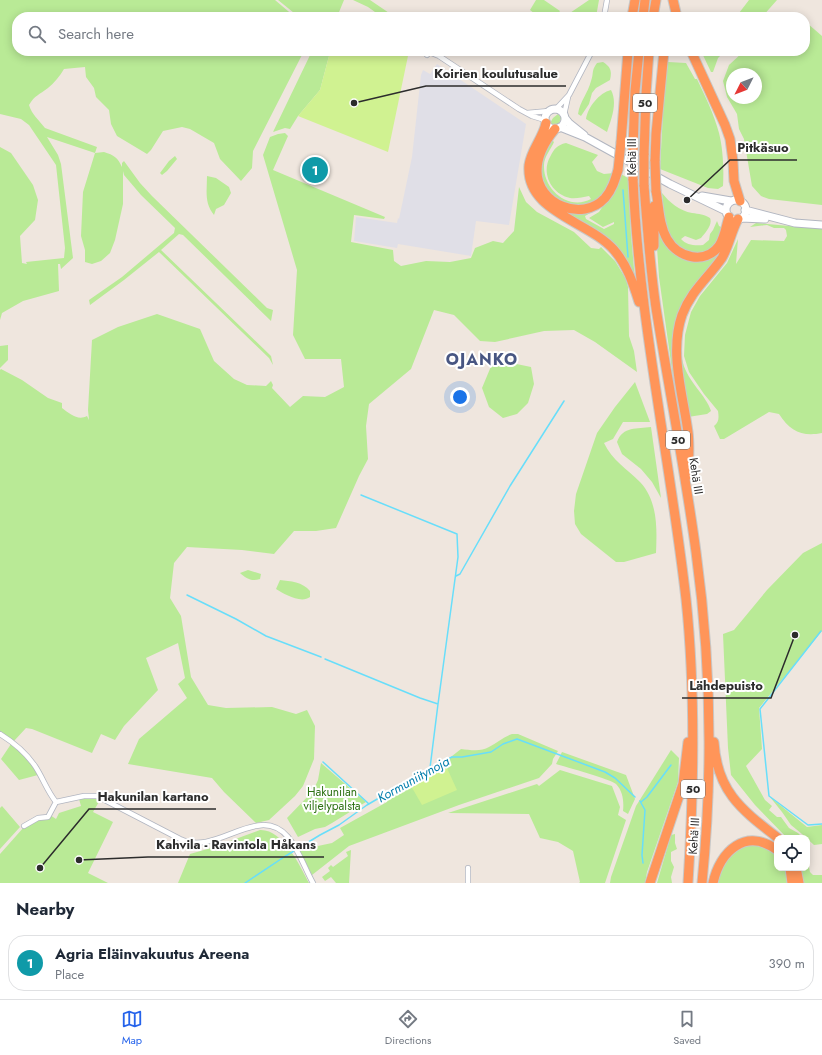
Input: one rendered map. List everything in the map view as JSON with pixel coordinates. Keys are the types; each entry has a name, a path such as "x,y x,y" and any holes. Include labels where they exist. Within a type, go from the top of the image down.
{"highway":[{"path":"633,12 635,0"},
{"path":"644,12 645,0"},
{"path":"655,12 656,0"},
{"path":"670,12 672,0"},
{"path":"672,0 676,12"},
{"path":"558,128 541,152 539,158 537,171 539,182 543,191 558,204 566,208 586,208 601,202 608,194 618,170 628,56"},
{"name":"Kehä III","path":"638,56 635,91 633,149 633,179 638,254 647,328 681,562 688,625 693,695 694,728 692,818 688,883"},
{"name":"Kehä III","path":"649,56 646,94 644,185 650,258 696,552 704,625 709,703 708,816 702,883"},
{"path":"663,56 657,120 655,161 656,191 665,235 672,247 687,257 698,258 714,251 718,247 723,238 728,214"},
{"path":"693,56 730,139 736,201"},
{"path":"546,121 543,133 531,158 529,166 530,179 535,192 550,208 592,232 613,250 627,270 631,279 647,328"},
{"path":"656,191 654,207 654,243 660,306 660,329"},
{"path":"696,552 696,521 688,464 688,435 676,355 677,338 683,314 690,299 702,281 722,257 727,248 733,229 740,219"},
{"path":"650,883 683,784 689,737 689,715 693,695"},
{"path":"709,703 714,721 716,757 724,782 732,797 744,812 774,835"},
{"path":"713,883 721,860 734,846 755,841 774,848"},
{"path":"790,871 792,883"},
{"path":"797,871 799,883"}],"main road":[{"path":"585,137 569,123 561,112 552,110 546,116 546,121 551,128 558,128 585,137 728,214 732,219 775,219"},
{"path":"558,128 564,123 564,116"},
{"path":"689,193 710,198 736,201 744,206 745,210 775,219 795,223 822,225"},
{"path":"728,214 727,207 736,201"},
{"path":"740,219 745,210"}],"street":[{"path":"605,12 607,0"},
{"path":"439,56 514,106 532,116 546,121"},
{"path":"564,116 569,95 589,56"},
{"path":"527,113 552,110 569,95"},
{"path":"0,734 12,742 32,762 56,802"},
{"path":"24,826 38,818 48,817 56,802 84,796 97,796 180,839 192,843 202,843 256,826 268,825 277,828 292,843 313,883"},
{"path":"468,868 468,883"}],"shaded area":[{"path":"437,64 526,124 509,225 476,221 471,256 398,244 397,248 354,241 356,217 397,223 398,218 399,219 412,157 421,75 423,70 430,74"}],"green space":[{"path":"0,0 275,0 289,12 12,12 12,56 301,56 253,151 252,168 241,181 220,159 214,143 190,129 182,127 163,131 147,154 117,136 111,124 109,110 96,97 94,88 86,77 85,67 64,69 59,77 48,88 35,97 29,105 34,115 45,128 97,147 95,153 47,137 58,155 61,164 73,258 61,269 60,264 58,264 59,291 23,301 2,313 0,320 0,147 11,153 33,185 38,200 35,220 20,236 22,263 27,264 26,262 64,258 65,248 56,165 29,125 21,119 0,114"},
{"path":"278,0 344,0 339,12 293,12"},
{"path":"353,0 370,0 388,12 375,12"},
{"path":"536,0 544,0 560,11 533,12 530,10"},
{"path":"589,0 599,0 597,12 571,12"},
{"path":"749,0 777,0 766,12 740,12"},
{"path":"810,26 822,36 822,205 769,199 761,196 752,186 744,139 739,129 737,114 731,104 762,104 762,68 728,68 739,56 810,56"},
{"path":"310,56 329,56 320,90 298,116 290,129 285,128 273,132"},
{"path":"329,56 408,56 388,152 298,116 320,90"},
{"path":"703,56 720,56 713,72 711,72"},
{"path":"603,62 610,70 610,80 596,88 592,93 589,104 581,116 578,114 579,109 590,85 594,68 597,63"},
{"path":"668,62 686,63 695,79 697,79 712,112 719,133 723,159 723,186 718,189 708,188 660,169 664,94"},
{"path":"726,73 726,93 723,81"},
{"path":"611,90 614,106 607,132 586,119 589,110 598,97"},
{"path":"558,114 561,118 559,124 552,125 550,123"},
{"path":"285,133 288,136 273,170 385,217 384,219 354,215 351,242 393,250 394,261 401,266 426,261 450,262 471,258 475,248 493,241 503,243 514,231 519,187 526,202 537,212 574,232 591,248 599,249 601,247 615,261 626,279 628,287 629,336 634,351 637,372 595,342 574,330 544,331 495,342 480,341 454,315 434,310 411,369 369,404 366,426 368,459 336,528 316,531 294,531 274,554 242,550 187,547 174,563 170,598 181,616 191,677 208,705 226,708 272,707 296,714 307,710 315,726 314,759 303,786 295,796 269,820 256,823 224,792 212,778 128,764 139,739 187,698 178,684 185,678 178,643 146,658 158,690 124,726 115,740 101,734 92,753 32,729 26,728 14,741 0,733 0,370 1,369 22,380 48,398 62,403 62,408 71,414 80,418 87,416 89,420 88,410 92,340 118,327 157,314 200,329 214,361 234,379 247,385 266,386 271,381 273,385 272,388 290,407 303,396 325,397 344,387 341,359 305,359 293,335 297,270 263,155 270,137"},
{"path":"551,139 554,142 546,156 544,165 545,174 552,189 558,196 566,200 582,202 591,199 589,196 570,198 563,196 553,187 547,176 547,163 550,157 556,148 566,143 598,155 592,162 597,171 604,174 614,173 608,188 598,199 583,205 571,205 559,200 549,192 542,181 540,164"},
{"path":"104,152 115,157 122,167 122,163 124,161 140,183 152,196 267,308 273,310 271,321 183,235 179,234 161,250 271,356 273,365 269,358 159,252 90,305 89,300 122,277 174,233 175,228 141,195 124,175 123,171 123,204 115,240 110,253 101,261 92,264 85,262 85,250 81,236 83,192 95,153"},
{"path":"175,156 177,159 162,175 160,173"},
{"path":"536,158 548,200 591,209 619,173 628,178 635,280 622,257 558,210 536,190","holes":["603,206 599,212 589,218 603,227 614,222 614,224 604,229 586,219 585,216"]},
{"path":"207,176 216,178 229,187 231,193 224,205 216,209 214,215 207,201"},
{"path":"662,193 671,203 679,208 710,218 710,226 701,238 696,240 685,236 681,239 685,243 703,245 709,240 710,234 717,221 719,226 723,228 715,245 708,251 696,254 680,250 666,231"},
{"path":"658,221 661,233 689,260 723,244 721,254 686,300 676,371 673,377 659,277 656,233"},
{"path":"756,223 822,229 822,433 808,434 797,431 792,429 779,414 769,412 724,439 720,439 714,426 718,420 718,411 689,372 684,356 685,335 691,312 700,296 727,263 738,239 736,264 751,240 784,241 787,236 784,228 774,228 767,225 750,227"},
{"path":"737,231 729,254 698,296 687,316 683,328 681,351 685,370 709,405 711,411 707,414 688,417 681,369 679,342 688,309"},
{"path":"8,345 8,360 0,368 0,346"},
{"path":"507,362 531,367 534,384 528,403 517,414 503,418 489,407 482,388 492,364"},
{"path":"635,382 650,422 623,422 613,439 604,443 615,459 640,482 650,498 656,525 656,553 624,562 616,562 581,534 575,524 574,511 576,494 597,433"},
{"path":"651,427 661,498 652,482 641,469 622,454 617,442 623,433 631,429"},
{"path":"822,543 822,631 759,708 762,749 746,766 765,800 772,806 769,810 777,817 781,817 789,828 800,835 784,835 755,805 731,775 728,748 723,634 734,630 767,590 803,553"},
{"path":"248,570 261,574 260,579 251,580 240,573"},
{"path":"280,580 296,582 304,586 310,591 310,597 306,599 297,599 279,591 276,589"},
{"path":"512,734 518,734 558,751 552,764 539,778 459,805 349,846 312,875 299,850 332,843 344,835 340,828 387,802 387,799 397,789 447,760 461,749 483,750"},
{"path":"11,744 28,759 38,775 19,780 1,759"},
{"path":"671,750 679,758 678,782 647,872 645,883 610,883 636,806"},
{"path":"562,752 626,775 635,799 628,814 623,811 622,797 616,784 597,776 556,764"},
{"name":"Hakunilan viljelypalsta","path":"321,763 366,802 325,827 315,829 298,837 287,818 313,791 318,780"},
{"path":"447,768 457,790 422,805 411,786"},
{"path":"560,770 612,786 620,807 618,815 626,820 605,883 579,883 573,851 558,842 540,838 529,814 448,813 537,784 539,786"},
{"path":"85,797 100,800 93,812 113,822 88,873 108,883 0,883 0,854 24,827 50,815 56,819 59,813 81,806 79,799"},
{"path":"770,797 807,827 822,825 822,844 814,845 810,841 810,835 803,835 791,825"},
{"path":"2,806 20,827 0,849 0,808"},
{"name":"Hakunilan viljelypalsta","path":"260,830 268,831 276,835 283,842 296,858 309,883 178,883 190,854"},
{"path":"675,834 677,849 671,852 671,861 674,867 671,877 672,883 657,883 671,835"},
{"path":"756,844 774,853 774,871 786,871 788,883 716,883 722,863 740,847"},
{"path":"351,850 349,883 336,883 331,877 325,881 322,877 330,871 328,868 331,865 333,867 348,856 346,852"},
{"path":"800,871 810,871 813,875 822,875 822,883 800,883"}],"waterway":[{"path":"623,190 628,257"},
{"path":"456,576 460,574 510,486 564,401"},
{"path":"361,495 457,534 458,557 438,704"},
{"path":"187,595 236,619 266,636 321,657"},
{"path":"821,631 760,709 769,796 808,825 822,824"},
{"path":"325,659 438,704 430,768"},
{"name":"Kormuniitynoja","path":"245,883 284,857 339,825 367,805 439,763 452,757 462,757 491,752 503,744 517,739 605,772 615,778 635,797"},
{"path":"323,762 369,804"},
{"path":"641,802 647,797 671,765"},
{"path":"640,801 645,810 642,855 643,863"}],"place":[{"name":"Koirien koulutusalue","path":"354,103"},
{"name":"Agria Eläinvakuutus Areena","path":"315,170"},
{"name":"Pitkäsuo","path":"687,200"},
{"name":"Lähdepuisto","path":"795,635"},
{"name":"Kahvila - Ravintola Håkans","path":"79,860"},
{"name":"Hakunilan kartano","path":"40,868"}],"district":[{"name":"OJANKO","path":"482,359"}]}
